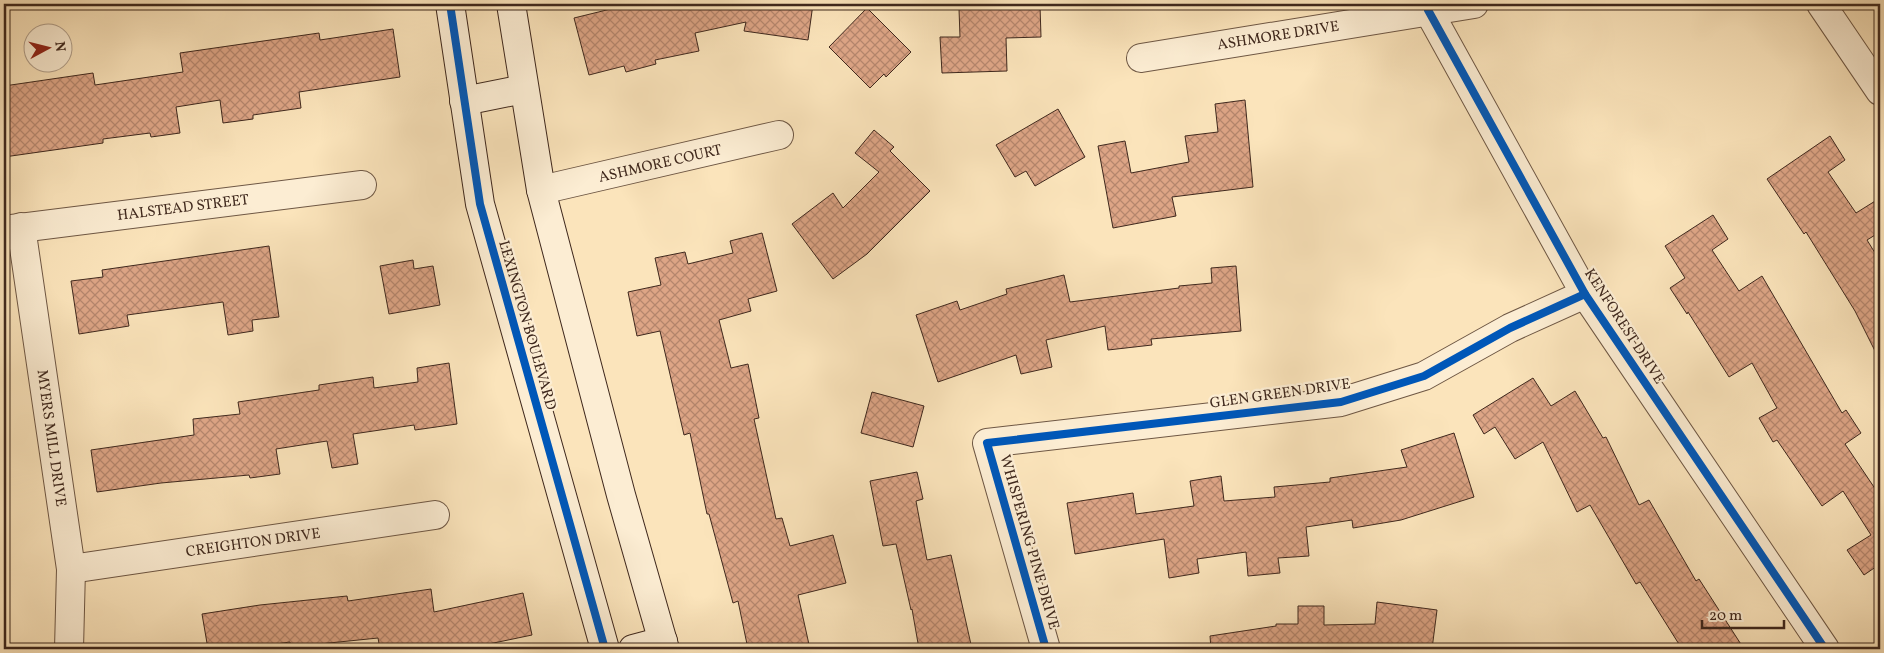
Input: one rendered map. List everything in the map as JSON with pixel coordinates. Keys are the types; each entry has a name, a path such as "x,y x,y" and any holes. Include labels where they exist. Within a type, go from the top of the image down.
{"street":[{"name":"LEXINGTON BOULEVARD","path":"450,4 480,204 605,649"},
{"path":"511,4 541,190 620,495 664,645 633,649"},
{"name":"ASHMORE DRIVE","path":"1140,58 1428,7 1474,4"},
{"path":"1821,4 1880,91"},
{"name":"KENFOREST DRIVE","path":"1428,7 1585,294 1825,649"},
{"path":"464,101 524,90"},
{"name":"ASHMORE COURT","path":"541,190 780,135"},
{"name":"HALSTEAD STREET","path":"12,229 362,185"},
{"name":"MYERS MILL DRIVE","path":"12,229 71,569 69,649"},
{"name":"GLEN GREEN DRIVE","path":"986,443 1340,402 1424,376 1510,328 1585,294"},
{"name":"WHISPERING PINE DRIVE","path":"986,443 1046,649"},
{"name":"CREIGHTON DRIVE","path":"71,569 435,515"}],"building":[{"path":"631,4 813,4 808,40 744,31 746,22 695,33 699,51 655,60 656,64 626,72 624,66 589,75 574,18"},
{"path":"1040,6 1041,37 1006,38 1007,71 942,73 940,37 960,37 959,9"},
{"path":"867,8 911,52 886,77 884,74 870,88 829,47"},
{"path":"393,29 400,77 299,92 301,108 253,115 253,119 223,123 220,100 176,107 180,133 151,137 150,133 103,139 103,143 4,157 4,86 93,73 95,85 183,72 180,53 319,33 320,40"},
{"path":"1245,100 1253,187 1172,197 1176,216 1113,228 1098,146 1125,141 1131,173 1189,162 1185,136 1218,132 1215,104"},
{"path":"1058,109 1085,157 1035,186 1026,171 1015,177 996,145"},
{"path":"874,130 894,147 890,151 930,191 867,254 833,279 792,224 833,193 843,208 879,172 855,153"},
{"path":"1830,136 1845,160 1828,172 1856,213 1880,198 1880,232 1867,240 1880,261 1880,361 1855,311 1806,232 1804,234 1767,179"},
{"path":"1713,215 1728,239 1712,250 1739,291 1762,276 1842,413 1846,410 1861,433 1845,444 1880,496 1880,564 1864,575 1847,550 1871,535 1843,491 1822,506 1777,440 1773,442 1759,418 1777,408 1752,363 1729,377 1688,312 1687,314 1670,288 1685,278 1665,246"},
{"path":"762,233 777,291 748,299 751,311 719,320 731,368 748,364 759,418 754,419 776,519 782,518 790,546 833,535 846,583 798,595 810,649 748,649 738,601 733,603 709,514 707,514 690,433 684,435 660,331 637,336 628,292 661,285 655,258 685,252 688,264 733,253 730,241"},
{"path":"269,246 279,317 252,320 253,331 228,335 223,302 127,315 129,326 79,334 71,281 103,277 102,270"},
{"path":"413,260 414,269 433,266 440,305 389,314 380,266"},
{"path":"1236,266 1241,331 1151,339 1152,345 1108,350 1105,326 1046,340 1052,367 1021,374 1016,355 938,382 916,315 957,301 960,310 1007,294 1006,289 1064,275 1070,302 1212,283 1211,268"},
{"path":"449,363 457,424 415,430 414,425 353,434 358,464 332,468 327,441 276,449 280,474 250,478 249,475 161,483 97,492 91,450 194,435 193,419 240,414 238,402 319,390 319,385 373,377 374,388 418,382 417,368"},
{"path":"1533,378 1551,406 1575,391 1603,438 1606,437 1639,505 1649,500 1696,581 1699,579 1744,649 1682,649 1640,582 1636,584 1590,505 1577,512 1543,442 1515,459 1495,427 1484,434 1473,415"},
{"path":"872,392 924,406 913,447 861,433"},
{"path":"1454,433 1474,497 1401,520 1353,528 1352,520 1306,527 1309,556 1278,558 1280,573 1248,576 1246,552 1197,559 1199,573 1169,578 1164,539 1075,554 1067,503 1133,493 1136,514 1194,506 1190,481 1221,476 1224,501 1275,497 1274,487 1330,482 1330,478 1407,467 1401,450"},
{"path":"917,472 923,499 916,501 927,560 951,555 972,649 919,649 912,609 896,544 883,546 870,481"},
{"path":"431,589 434,612 523,593 532,635 465,649 380,649 378,638 290,647 290,642 241,649 208,649 202,614 260,605 347,596 348,601"},
{"path":"1377,602 1437,610 1432,649 1211,649 1210,636 1276,626 1276,624 1298,624 1298,606 1324,606 1324,625 1375,624"}],"cycle path":[{"path":"450,4 480,204 605,649"},
{"path":"1427,4 1428,10 1585,294 1825,649"},
{"path":"1046,649 987,443 1341,402 1424,376 1510,328 1585,294"}]}
